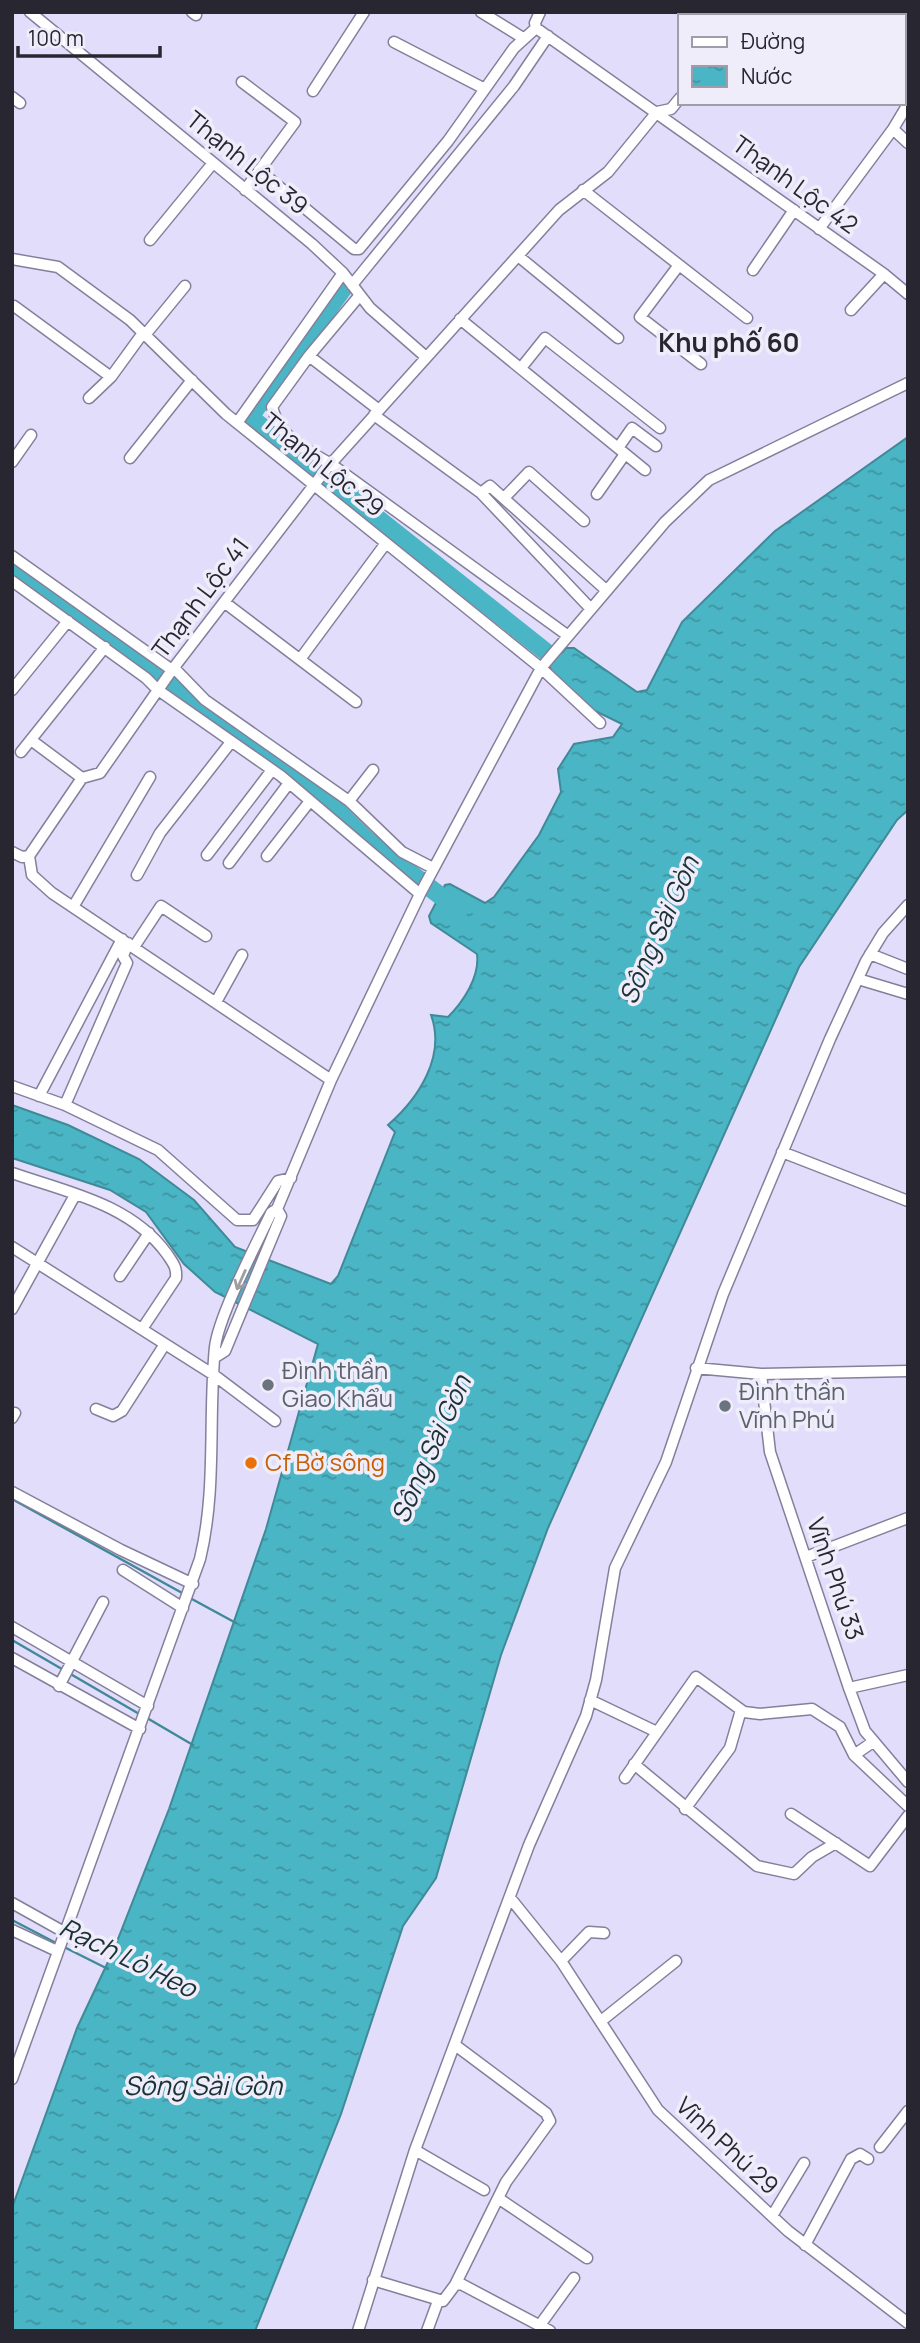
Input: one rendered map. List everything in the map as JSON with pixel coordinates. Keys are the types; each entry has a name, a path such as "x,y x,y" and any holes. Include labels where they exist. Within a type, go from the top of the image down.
{"street":[{"name":"Thạnh Lộc 39","path":"30,12 343,272 370,308 426,357"},
{"path":"313,92 363,12"},
{"path":"481,12 523,38"},
{"path":"259,170 354,249 359,249 448,141 523,38 536,28 535,23 540,12"},
{"name":"Thạnh Lộc 42","path":"536,28 884,274 908,294"},
{"path":"352,285 513,86 548,36"},
{"path":"394,42 485,89"},
{"path":"242,82 295,122 245,190"},
{"name":"Thạnh Lộc 41","path":"29,856 82,778 100,773 173,669 329,466 559,210 608,173 657,112 671,110 678,100"},
{"path":"819,229 893,129 908,104"},
{"path":"893,129 908,143"},
{"path":"150,240 213,163"},
{"path":"583,190 747,318"},
{"path":"753,270 794,210"},
{"path":"518,256 618,338"},
{"name":"Thạnh Lộc 29","path":"12,259 58,267 144,334 237,423 541,668 600,723"},
{"path":"679,265 640,317 701,365"},
{"path":"237,423 343,272"},
{"path":"851,310 884,274"},
{"path":"89,398 111,377 185,286"},
{"path":"360,295 309,356 272,407 276,424 292,440 565,637"},
{"path":"14,306 111,377"},
{"path":"460,319 645,470"},
{"path":"521,369 545,338 660,428"},
{"path":"309,356 481,493 590,608"},
{"path":"130,458 154,432 192,380"},
{"path":"12,2079 15,2063 192,1587 209,1521 217,1356 225,1351 232,1314 260,1250 281,1216 277,1209 331,1080 419,894 541,668 665,522 709,480 908,383"},
{"path":"597,494 632,428 656,446"},
{"path":"12,462 31,435"},
{"path":"504,498 529,472 584,521"},
{"path":"481,493 490,486 606,590"},
{"path":"301,658 386,543"},
{"path":"12,556 173,669 205,700 349,801 401,852 432,870"},
{"path":"12,580 289,783 419,894"},
{"path":"224,602 356,702"},
{"path":"12,690 68,621"},
{"path":"22,752 105,648"},
{"path":"31,740 82,778"},
{"path":"137,875 160,833 231,742"},
{"path":"208,855 272,770"},
{"path":"349,801 373,770"},
{"path":"73,907 150,777"},
{"path":"229,863 289,783"},
{"path":"267,856 310,801"},
{"path":"12,852 22,857 29,856 32,875 73,907 331,1080"},
{"path":"358,2331 415,2150 530,1845 590,1700 615,1569 666,1462 723,1294 858,979 883,933 908,905"},
{"path":"39,1096 128,943 161,906 206,936"},
{"path":"65,1105 127,963 123,956 128,943"},
{"path":"216,1002 242,954"},
{"path":"870,954 908,969"},
{"path":"858,979 908,994"},
{"path":"12,1086 65,1105 158,1150 237,1220 253,1220 278,1181 291,1178"},
{"path":"782,1152 908,1200"},
{"path":"12,1173 98,1202 142,1226 149,1233 177,1268 176,1278 142,1329"},
{"path":"12,1309 75,1195"},
{"path":"120,1276 149,1233"},
{"path":"12,1247 214,1376 275,1421"},
{"path":"96,1409 113,1416 122,1412 165,1344"},
{"path":"696,1368 761,1374 908,1371"},
{"name":"Vĩnh Phú 33","path":"761,1374 770,1452 849,1688 870,1744 908,1782"},
{"path":"12,1492 192,1587"},
{"path":"806,1557 908,1518"},
{"path":"123,1570 184,1605"},
{"path":"62,1681 103,1602"},
{"path":"12,1627 147,1708"},
{"path":"12,1658 62,1681 141,1726"},
{"path":"849,1688 908,1675"},
{"path":"625,1778 696,1677 741,1710 760,1714 812,1709 840,1727 855,1755 908,1806"},
{"path":"590,1700 657,1732"},
{"path":"685,1809 730,1748 741,1710"},
{"path":"855,1755 870,1744"},
{"path":"634,1764 757,1866 787,1874 802,1869 812,1857 836,1843"},
{"path":"791,1814 870,1866 908,1816"},
{"path":"12,1903 63,1935"},
{"name":"Vĩnh Phú 29","path":"510,1903 561,1961 657,2110 806,2245 908,2323"},
{"path":"12,1930 57,1950"},
{"path":"561,1961 589,1931 604,1933"},
{"path":"601,2021 676,1961"},
{"path":"373,2280 443,2301 455,2285 498,2198 527,2150 550,2121 550,2117 455,2045"},
{"path":"880,2147 908,2111"},
{"path":"415,2150 484,2190"},
{"path":"806,2245 851,2159 860,2154 868,2159"},
{"path":"772,2216 804,2163"},
{"path":"498,2198 587,2258"},
{"path":"540,2325 573,2278"},
{"path":"455,2285 461,2284 550,2331"},
{"path":"427,2331 438,2301"}],"water":[{"name":"Sông Sài Gòn","path":"908,437 908,810 897,820 799,967 548,1528 501,1655 436,1878 403,1926 341,2114 255,2331 12,2331 12,2208 77,2028 114,1949 169,1809 266,1529 318,1344 215,1292 184,1264 146,1212 110,1190 12,1158 12,1105 68,1125 139,1159 194,1200 235,1247 331,1284 338,1276 395,1132 388,1125 410,1102 427,1075 435,1046 431,1015 448,1017 465,997 476,971 477,954 431,923 429,916 445,885 450,884 485,903 494,897 539,835 561,792 558,769 574,744 613,737 622,724 591,709 551,674 550,667 566,648 574,648 637,692 647,690 682,622 775,531"}],"waterway":[{"path":"343,289 250,417 565,667"},
{"path":"12,567 240,734 328,802 367,840 459,910"},
{"path":"12,1499 184,1594"},
{"path":"190,1598 236,1623"},
{"path":"12,1640 141,1715"},
{"path":"147,1718 193,1745"},
{"name":"Rạch Lò Heo","path":"12,1920 58,1944"},
{"name":"Rạch Lò Heo","path":"64,1947 108,1969"}],"place":[{"name":"Đình thần Giao Khẩu","path":"268,1385"},
{"name":"Đình thần Vĩnh Phú","path":"725,1406"},
{"name":"Cf Bờ sông","path":"251,1463"}],"district":[{"name":"Khu phố 60","path":"729,343"}]}
